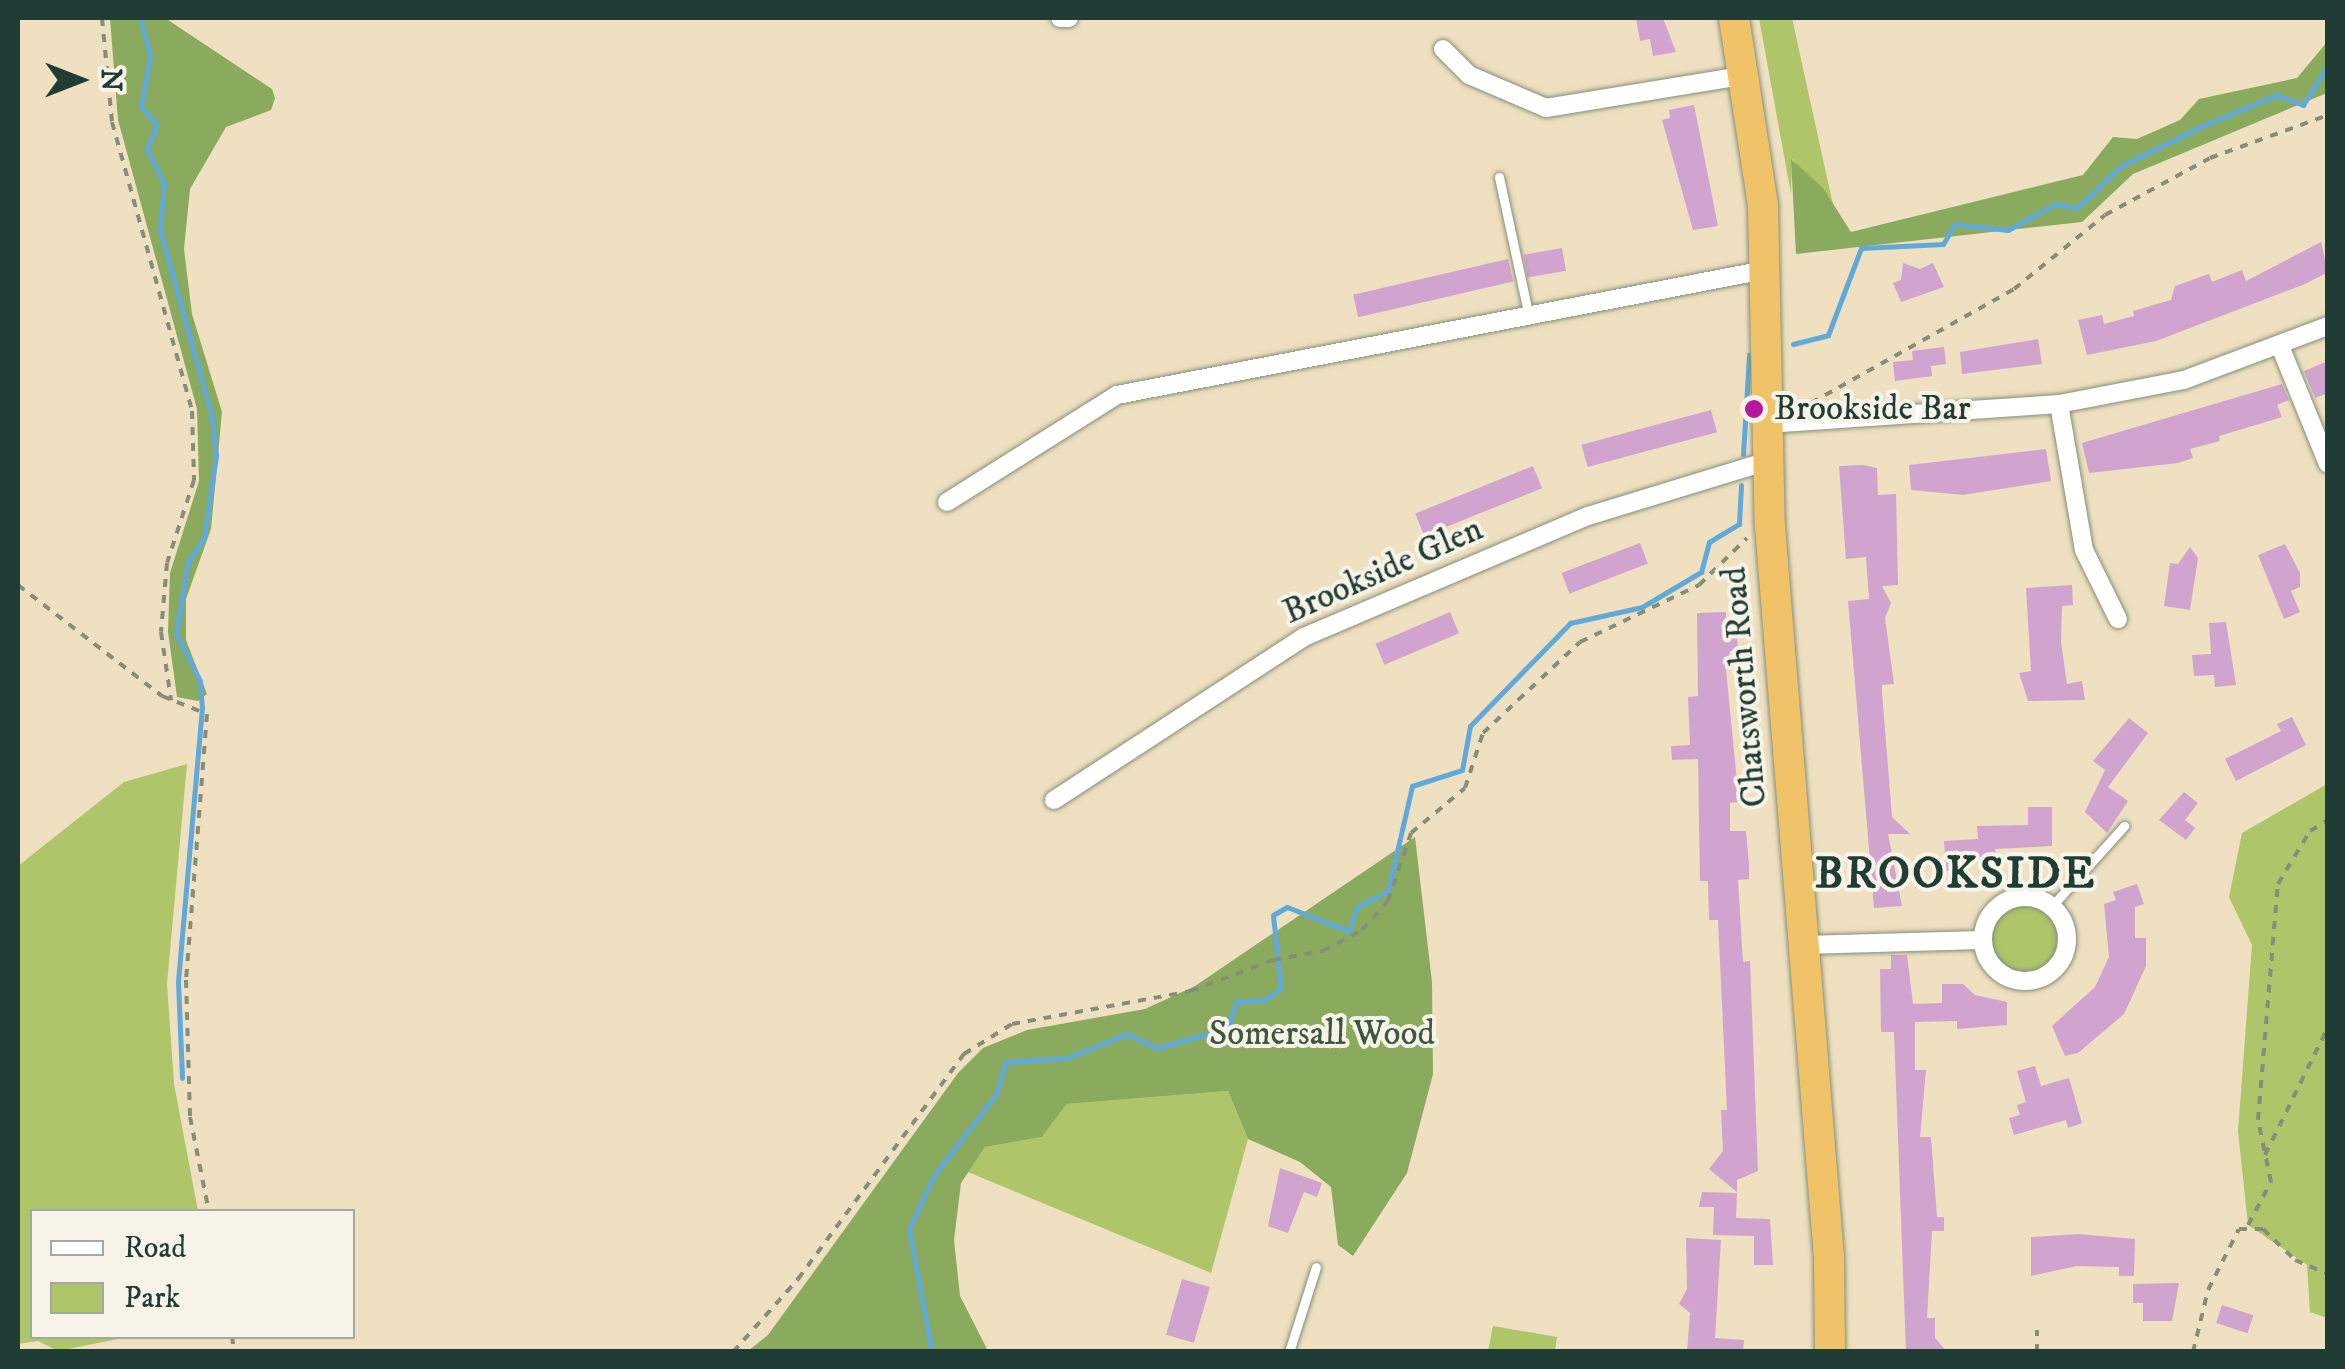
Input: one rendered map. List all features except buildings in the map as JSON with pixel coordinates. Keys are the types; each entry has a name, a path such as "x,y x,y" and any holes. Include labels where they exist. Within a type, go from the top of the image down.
{"highway":[{"name":"Chatsworth Road","path":"1734,18 1748,75 1765,270 1770,526 1829,1257 1830,1352"}],"street":[{"path":"1060,18 1069,18"},
{"path":"1443,49 1469,76 1546,108 1748,75"},
{"path":"947,502 1118,395 1528,312 1765,270"},
{"path":"1768,424 2060,404 2184,380 2328,326"},
{"path":"2280,346 2328,464"},
{"path":"2060,404 2084,550 2118,619"},
{"name":"Brookside Glen","path":"1054,800 1304,637 1588,516 1768,461"},
{"path":"2027,896 2052,906 2068,942 2064,956 2045,977 2003,976 1982,940 2001,904 2027,896"},
{"path":"1804,946 1982,940"}],"lane":[{"path":"1498,178 1528,312"},
{"path":"2052,906 2124,826"},
{"path":"1289,1352 1316,1267"}],"path":[{"path":"102,18 112,122 192,411 194,480 167,563 163,614 171,700"},
{"path":"1801,407 2014,288 2122,206 2210,158 2328,114"},
{"path":"733,1352 798,1279 964,1054 1012,1024 1160,998 1284,957 1323,951 1362,930 1388,902 1411,833 1464,788 1483,733 1580,642 1699,586 1759,528 1770,526"},
{"path":"18,584 171,700 202,712 186,980 190,1117 208,1209"},
{"path":"2192,1352 2208,1290 2238,1230 2248,1225 2271,1182 2265,1155 2260,1082 2278,884 2310,831 2328,820"},
{"path":"2265,1155 2328,1026"},
{"path":"2248,1225 2263,1230 2295,1260 2328,1274"},
{"path":"2037,1330 2037,1352"}],"green space":[{"path":"110,18 165,18 272,89 275,98 271,110 226,127 190,189 184,249 192,314 222,412 211,529 186,599 186,640 207,694 198,701 177,697 168,632 170,573 199,481 197,409 118,120"},
{"path":"1759,18 1792,18 1833,205 1792,159 1791,194"},
{"path":"2327,42 2327,93 2133,174 2082,222 1796,254 1791,159 1823,188 1851,232 2083,175 2113,137 2137,139 2180,120 2199,99 2297,78"},
{"path":"187,764 167,984 174,1084 198,1209 30,1209 30,1339 118,1339 58,1351 38,1341 18,1344 18,866 124,782"},
{"path":"2327,784 2327,1318 2310,1312 2307,1265 2248,1225 2238,1131 2252,945 2229,897 2242,833"},
{"name":"Somersall Wood","path":"1415,837 1432,982 1433,1074 1407,1173 1353,1256 1338,1245 1331,1187 1300,1162 1248,1139 1228,1091 1067,1104 1042,1137 985,1147 961,1183 954,1240 960,1296 988,1351 748,1351 768,1335 958,1073 983,1048 1027,1030 1145,1009 1195,986"},
{"path":"2025,905 2038,907 2049,915 2057,926 2057,952 2049,963 2038,971 2025,973 2012,971 2001,963 1993,952 1991,939 1993,926 2001,915 2012,907"},
{"path":"1228,1091 1248,1139 1211,1273 968,1172 985,1147 1042,1137 1067,1104"},
{"path":"1493,1326 1557,1337 1555,1351 1488,1351"}],"waterway":[{"path":"140,18 150,55 141,107 157,125 147,149 164,184 160,230 212,417 216,456 204,538 188,562 176,633 200,681 202,707 178,982 182,1078"},
{"path":"1793,344 1828,335 1861,248 1943,244 1955,224 2008,230 2055,204 2077,208 2121,166 2200,127 2276,95 2303,105 2328,65"},
{"path":"1743,454 1749,355 1755,354"},
{"path":"932,1352 909,1229 933,1177 996,1094 1006,1062 1067,1058 1127,1034 1157,1048 1228,1028 1236,1002 1265,1000 1281,988 1273,915 1287,907 1349,931 1357,907 1388,891 1412,786 1462,770 1470,726 1570,623 1642,607 1701,572 1709,542 1739,524 1741,485"}],"place":[{"name":"Brookside Bar","path":"1754,409"}],"district":[{"name":"BROOKSIDE","path":"1956,875"}]}
